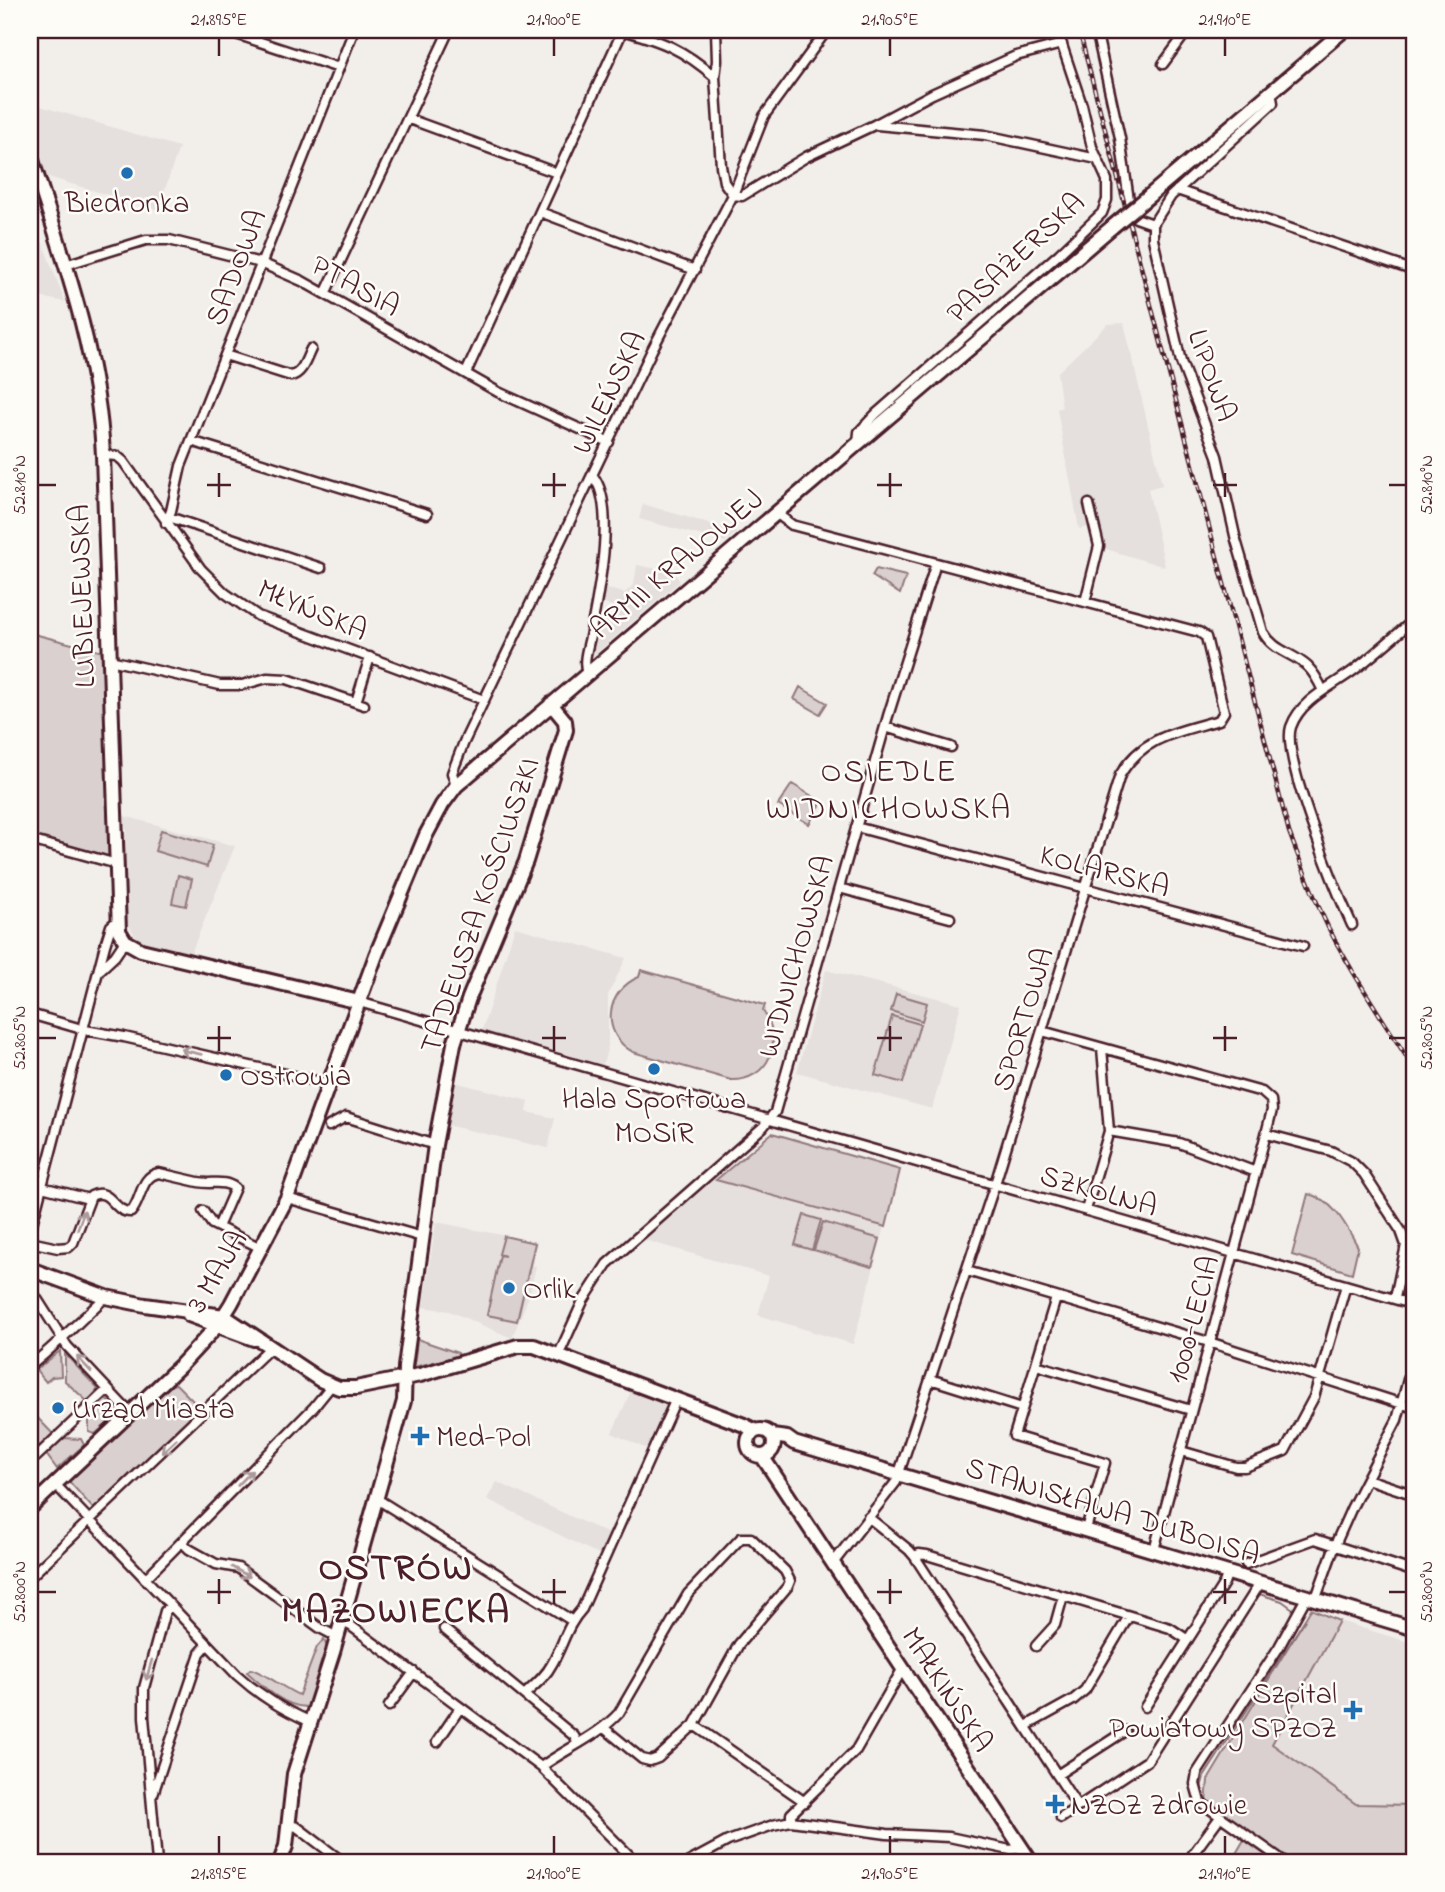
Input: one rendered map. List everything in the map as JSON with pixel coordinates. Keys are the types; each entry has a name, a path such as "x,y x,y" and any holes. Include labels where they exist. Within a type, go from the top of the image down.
{"main road":[{"name":"ARMII KRAJOWEJ","path":"359,1002 426,835 456,786 1344,30"},
{"name":"LUBIEJEWSKA","path":"30,154 91,354 99,402 118,920 124,941"},
{"name":"TADEUSZA KOŚCIUSZKI","path":"280,1862 286,1846 294,1774 342,1622 404,1401 435,1145 458,1031 469,998 526,862 566,730 565,722 551,704"},
{"path":"124,941 141,950 359,1002"},
{"name":"3 MAJA","path":"30,1508 201,1344 220,1321 287,1198 359,1002"},
{"path":"30,1269 106,1297 179,1311 208,1312 267,1345 331,1386 356,1388 405,1378 518,1346 534,1346 732,1421 752,1434 765,1430 769,1447"},
{"path":"179,1311 220,1321"},
{"path":"195,1317 201,1344"},
{"name":"MAŁKIŃSKA","path":"752,1434 749,1447 752,1452 769,1447 776,1475 1031,1862"},
{"name":"STANISŁAWA DUBOISA","path":"769,1447 794,1443 1415,1629"}],"street":[{"name":"SADOWA","path":"167,520 181,466 354,30"},
{"path":"325,294 449,30"},
{"path":"466,373 622,30 663,41 694,59 715,77"},
{"path":"716,30 715,77 721,166 724,182 733,195 743,196 806,157 932,94 1016,56 1062,44"},
{"name":"WILEŃSKA","path":"456,786 453,778 454,767 484,700 652,350 733,195 764,116 827,30"},
{"name":"PASAŻERSKA","path":"858,443 859,432 876,414 1102,213 1108,191 1104,170 1097,159 1057,30"},
{"path":"1096,30 1120,138 1130,207 1136,218 1153,224 1171,195 1273,103 1272,92"},
{"path":"1163,64 1188,30"},
{"path":"233,33 339,68"},
{"path":"409,119 557,173"},
{"path":"874,125 985,135 1097,159"},
{"path":"1177,190 1415,271"},
{"path":"540,212 695,271"},
{"name":"LIPOWA","path":"1153,224 1155,252 1181,362 1217,456 1236,540 1263,632 1268,642 1307,666 1323,691"},
{"name":"PTASIA","path":"65,265 134,243 169,240 261,262 283,271 498,391 609,442"},
{"path":"225,355 291,376 301,370 311,349"},
{"path":"191,441 428,514"},
{"name":"MŁYŃSKA","path":"103,455 117,456 123,461 201,569 225,593 258,616 484,700"},
{"path":"587,674 584,663 591,635 606,532 599,487 593,476"},
{"path":"776,513 792,525 1085,602 1098,546 1089,503"},
{"name":"MŁYŃSKA","path":"167,520 321,568"},
{"name":"WIDNICHOWSKA","path":"769,1120 775,1112 885,727 936,563"},
{"name":"SPORTOWA","path":"834,1562 896,1482 995,1184 1116,786 1129,761 1148,744 1161,737 1223,717 1223,706 1204,634 1085,602"},
{"path":"1352,925 1327,867 1294,764 1289,740 1291,728 1305,705 1355,670 1415,619"},
{"path":"110,660 220,685 242,685 267,678 287,679 360,703 370,657"},
{"path":"885,727 951,747"},
{"name":"KOLARSKA","path":"856,827 1303,946"},
{"path":"30,840 117,864"},
{"path":"839,888 950,918"},
{"name":"LUBIEJEWSKA","path":"30,1232 111,926 118,920"},
{"path":"106,945 124,941"},
{"name":"LUBIEJEWSKA","path":"101,969 115,956 124,941"},
{"name":"SZKOLNA","path":"359,1002 1415,1305"},
{"path":"30,1014 85,1030 329,1084"},
{"path":"1042,1031 1102,1048 1109,1131 1086,1210"},
{"name":"1000-LECIA","path":"1102,1048 1262,1092 1271,1100 1272,1110 1266,1134 1154,1550"},
{"path":"329,1126 346,1117 435,1145"},
{"path":"559,1354 583,1301 607,1264 769,1120"},
{"path":"1109,1131 1179,1143 1256,1172"},
{"path":"1266,1134 1331,1151 1352,1162 1364,1174 1401,1231 1406,1245 1395,1298"},
{"path":"30,1242 58,1248 69,1247 73,1243 89,1199 95,1194 104,1194 127,1213 135,1209 147,1179 154,1173 199,1182 224,1182 235,1188 218,1227"},
{"path":"42,1187 89,1199"},
{"path":"287,1198 422,1237"},
{"path":"203,1211 212,1224 261,1248"},
{"path":"967,1271 1209,1342 1415,1408"},
{"path":"1181,1451 1236,1467 1245,1467 1285,1451 1314,1397 1321,1378 1346,1285"},
{"path":"30,1288 61,1339 129,1412"},
{"path":"30,1366 106,1297"},
{"path":"1056,1298 1014,1436 1105,1463 1086,1529"},
{"path":"30,1577 267,1345"},
{"path":"1285,1862 1200,1802 1195,1789 1197,1773 1312,1597 1390,1436 1402,1404 1415,1354"},
{"path":"1036,1365 1191,1410"},
{"path":"930,1378 1021,1408"},
{"path":"145,1579 314,1407 331,1386"},
{"path":"30,1448 36,1457 107,1390"},
{"path":"525,1694 552,1665 571,1620 582,1609 676,1399"},
{"path":"1367,1479 1415,1495"},
{"path":"54,1483 207,1645 260,1696 311,1722"},
{"path":"377,1499 571,1620"},
{"path":"869,1517 915,1557 1078,1807"},
{"path":"541,1767 577,1742 604,1728 620,1713 688,1594 741,1538 751,1538 785,1571 790,1581 752,1626 731,1657 694,1724 658,1758 650,1761 642,1759 604,1728"},
{"path":"1246,1564 1315,1539 1415,1572"},
{"path":"182,1542 216,1564 238,1568 320,1628 337,1637"},
{"path":"915,1557 919,1554 927,1555 1170,1628 1188,1640"},
{"path":"1145,1707 1224,1583 1228,1572"},
{"path":"1061,1818 1147,1762 1261,1582"},
{"path":"1036,1646 1055,1625 1063,1596"},
{"path":"156,1862 144,1688 165,1611 170,1606"},
{"path":"1026,1726 1073,1700 1085,1690 1129,1616"},
{"path":"342,1622 541,1767 636,1862"},
{"path":"444,1629 525,1694 574,1736 577,1742"},
{"path":"152,1796 200,1653 207,1645"},
{"path":"791,1821 791,1814 856,1750 903,1668"},
{"path":"389,1706 414,1672"},
{"path":"437,1742 460,1708"},
{"path":"694,1724 804,1802"},
{"path":"1058,1775 1125,1731"},
{"path":"1187,1862 1220,1817"},
{"path":"689,1862 728,1841 791,1821 887,1834 949,1838 1010,1850 1022,1848"},
{"path":"289,1825 297,1827 343,1862"}],"shaded area":[{"path":"30,103 179,147 158,210 45,176 30,127"},
{"path":"30,209 65,302 30,295"},
{"path":"1124,323 1162,485 1148,489 1165,567 1103,548 1103,539 1089,527 1079,529 1057,409 1062,407 1057,373 1108,324"},
{"path":"643,504 737,532 725,542 639,519"},
{"path":"637,565 673,572 680,581 594,655 590,653 598,613 614,616 617,607 600,603 602,588 625,593 634,584"},
{"path":"876,569 906,576 900,594 872,576"},
{"path":"30,633 103,652 109,857 30,836"},
{"path":"800,687 827,703 820,714 794,699"},
{"path":"792,784 822,802 809,824 778,805"},
{"path":"124,816 235,846 191,953 139,941 126,921 127,834"},
{"path":"161,830 213,845 207,867 155,851"},
{"path":"178,875 192,879 186,906 172,903"},
{"path":"515,927 626,958 608,995 608,1046 602,1068 481,1033"},
{"path":"641,970 765,1005 763,1011 770,1023 773,1046 764,1067 744,1079 731,1080 633,1052 622,1044 611,1024 613,1002 619,992 639,977"},
{"path":"826,970 961,1004 932,1109 797,1072"},
{"path":"896,994 927,1003 922,1021 891,1011"},
{"path":"892,1016 920,1024 903,1083 875,1075"},
{"path":"454,1082 529,1101 527,1112 555,1118 548,1148 446,1125"},
{"path":"772,1133 900,1170 853,1344 758,1315 769,1276 641,1239"},
{"path":"772,1133 900,1170 886,1227 716,1180"},
{"path":"1308,1194 1332,1207 1358,1247 1352,1273 1292,1255"},
{"path":"804,1215 821,1220 812,1250 795,1245"},
{"path":"436,1222 537,1242 533,1265 536,1266 529,1296 512,1338 449,1311 423,1307"},
{"path":"823,1222 880,1239 872,1267 814,1250"},
{"name":"Orlik","path":"504,1236 535,1243 517,1321 487,1315 500,1255 505,1256 499,1254"},
{"path":"417,1339 458,1353 459,1356 414,1367"},
{"path":"60,1351 61,1376 52,1377 46,1382 36,1370"},
{"path":"65,1354 98,1389 88,1402 65,1381"},
{"path":"176,1384 200,1408 148,1458 150,1461 96,1512 68,1480"},
{"path":"632,1389 669,1404 647,1449 612,1433"},
{"path":"106,1399 116,1410 116,1416 95,1434 89,1432 89,1413"},
{"path":"30,1410 52,1433 40,1447 30,1435"},
{"path":"62,1438 81,1439 84,1445 57,1469 46,1454"},
{"path":"497,1482 611,1535 602,1556 487,1499"},
{"path":"1311,1609 1339,1621 1272,1744 1356,1804 1415,1805 1415,1862 1231,1862 1248,1833 1206,1803 1208,1780"},
{"name":"Szpital Powiatowy SPZOZ","path":"1339,1621 1415,1644 1411,1675 1415,1676 1415,1805 1356,1804 1272,1744"},
{"path":"324,1639 327,1648 308,1707 283,1700 247,1672 254,1670 299,1695 317,1647"}],"waterway":[{"path":"1235,1582 1252,1590"},
{"path":"1259,1594 1282,1601 1293,1609"},
{"path":"1202,1796 1204,1777 1305,1620"}],"railway":[{"path":"1079,30 1289,832 1328,927 1359,982 1415,1070"}],"place":[{"name":"Biedronka","path":"127,173"},
{"name":"Hala Sportowa MOSiR","path":"654,1069"},
{"name":"Ostrowia","path":"226,1075"},
{"name":"Orlik","path":"509,1288"},
{"name":"Urząd Miasta","path":"58,1408"},
{"name":"Med-Pol","path":"420,1436"},
{"name":"Szpital Powiatowy SPZOZ","path":"1353,1710"},
{"name":"NZOZ Zdrowie","path":"1055,1804"}],"district":[{"name":"OSIEDLE WIDNICHOWSKA","path":"889,788"},
{"name":"OSTRÓW MAZOWIECKA","path":"396,1588"}]}
